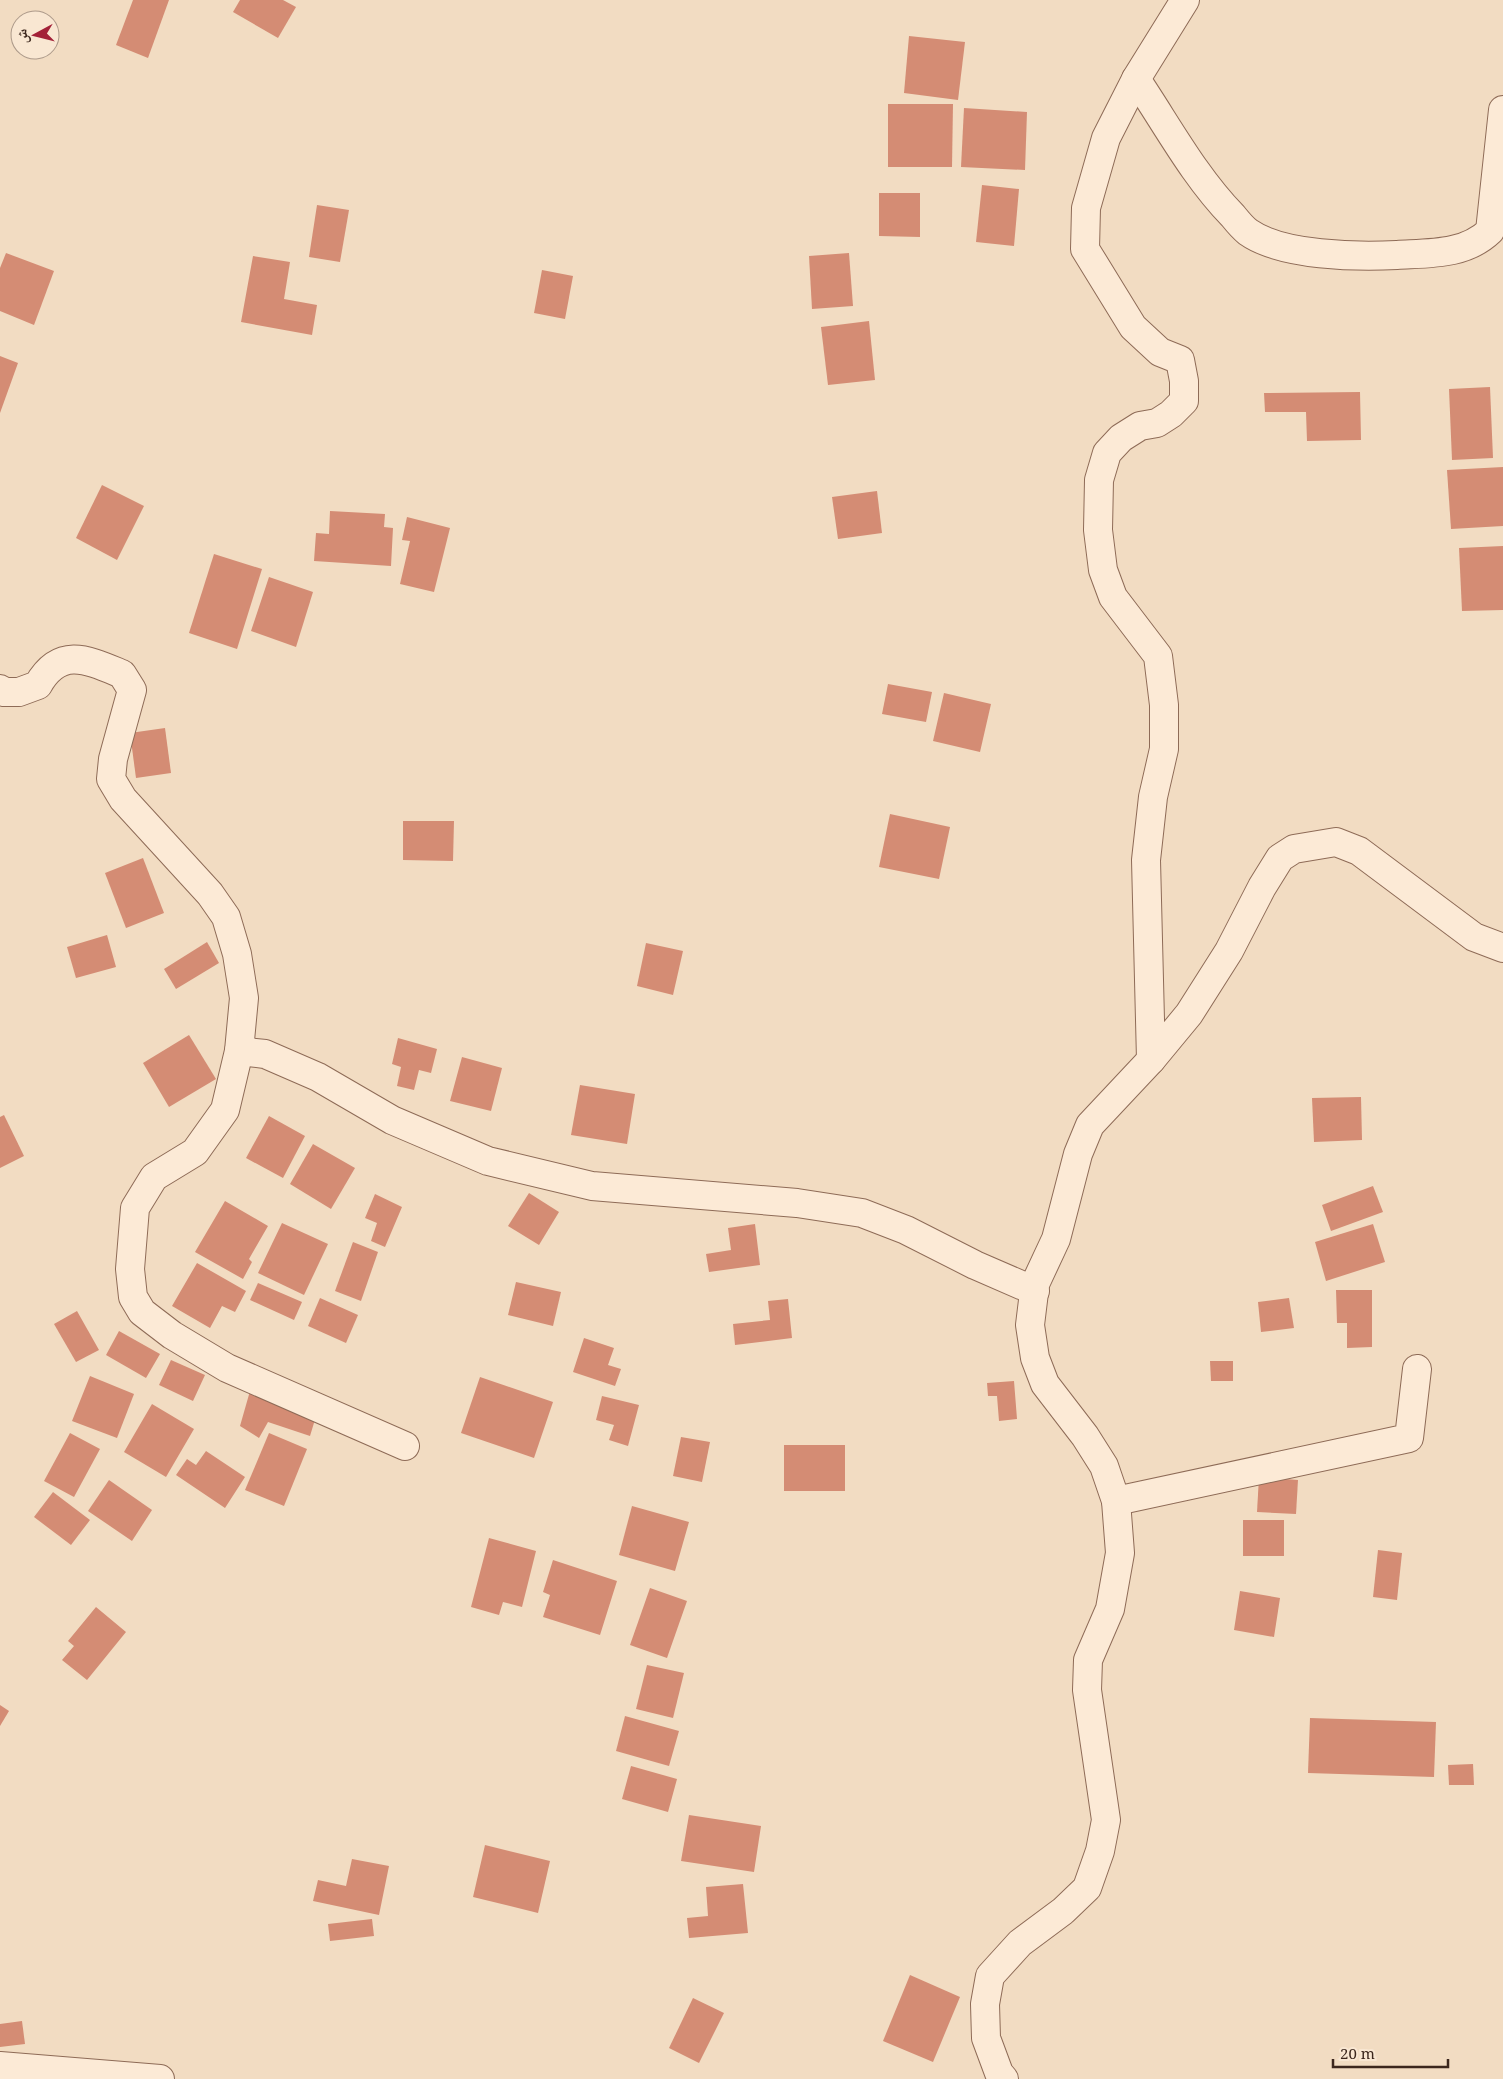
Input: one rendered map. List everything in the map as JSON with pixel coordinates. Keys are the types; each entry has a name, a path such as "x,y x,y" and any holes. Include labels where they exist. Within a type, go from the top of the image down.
{"street":[{"path":"1151,1060 1146,860 1153,797 1164,749 1164,704 1158,656 1113,597 1103,570 1098,530 1100,480 1106,453 1121,438 1140,426 1157,422 1171,414 1184,401 1184,381 1180,360 1160,352 1134,327 1085,249 1086,208 1106,138 1136,79 1184,0"},
{"path":"1136,79 1216,199 1248,232 1279,246 1325,253 1373,256 1445,253 1478,243 1490,232 1503,110"},
{"path":"0,689 4,692 19,692 38,685 46,672 63,660 80,660 122,674 132,690 113,758 112,779 123,799 210,894 226,917 237,954 244,998 239,1051 225,1110 195,1152 154,1177 135,1208 130,1269 133,1297 142,1312 172,1335 228,1368 405,1446"},
{"path":"1004,2079 999,2073 986,2038 985,2004 990,1976 1020,1943 1063,1912 1087,1888 1100,1851 1106,1820 1102,1786 1091,1730 1087,1690 1088,1660 1110,1609 1120,1553 1116,1501 1104,1466 1045,1384 1034,1358 1030,1325 1035,1284 1056,1239 1068,1200 1078,1154 1090,1125 1151,1060 1199,998 1229,951 1262,886 1280,858 1294,849 1336,842 1359,851 1474,937 1503,948"},
{"path":"239,1051 265,1054 318,1077 392,1120 488,1160 592,1186 797,1203 862,1213 906,1230 975,1265 1035,1290"},
{"path":"1116,1501 1409,1438 1418,1369"},
{"path":"0,2066 160,2079"}],"building":[{"path":"133,0 169,0 148,58 116,45"},
{"path":"240,0 283,0 296,7 278,38 233,12"},
{"path":"909,36 965,42 958,100 904,93"},
{"path":"888,104 953,104 952,167 888,167"},
{"path":"964,108 1027,112 1025,170 961,167"},
{"path":"982,185 1019,189 1014,246 976,242"},
{"path":"879,193 920,193 920,237 879,236"},
{"path":"317,205 349,210 340,262 309,257"},
{"path":"6,253 54,271 34,325 0,311 0,268"},
{"path":"849,253 853,306 812,309 809,256"},
{"path":"253,256 290,262 284,299 317,305 312,335 241,322"},
{"path":"542,270 573,276 565,319 534,313"},
{"path":"869,321 875,380 828,385 821,327"},
{"path":"0,356 18,363 0,413"},
{"path":"1490,387 1493,458 1452,460 1449,389"},
{"path":"1360,392 1361,440 1307,441 1306,412 1265,412 1264,393"},
{"path":"1503,467 1503,526 1451,529 1447,470"},
{"path":"102,485 144,506 117,560 76,538"},
{"path":"877,491 882,533 838,539 832,497"},
{"path":"330,511 385,514 384,527 393,528 391,566 314,561 316,533 329,534"},
{"path":"407,517 450,528 434,592 400,584 410,541 402,540"},
{"path":"1503,546 1503,610 1462,611 1459,548"},
{"path":"214,554 262,569 237,649 189,633"},
{"path":"269,577 313,592 296,647 251,631"},
{"path":"888,684 932,692 926,722 882,714"},
{"path":"944,693 991,704 980,752 933,741"},
{"path":"165,728 171,773 136,778 130,733"},
{"path":"890,814 950,827 939,879 879,867"},
{"path":"403,821 454,821 453,861 403,860"},
{"path":"143,858 164,913 126,928 105,873"},
{"path":"107,935 116,967 76,978 67,947"},
{"path":"207,942 219,963 176,989 164,969"},
{"path":"646,943 683,951 673,995 637,986"},
{"path":"189,1035 216,1079 169,1107 143,1063"},
{"path":"398,1038 437,1049 431,1073 419,1070 414,1090 397,1086 401,1067 392,1064"},
{"path":"462,1057 502,1068 491,1111 450,1101"},
{"path":"580,1085 635,1094 627,1144 571,1135"},
{"path":"1361,1097 1362,1140 1314,1142 1312,1098"},
{"path":"4,1115 24,1156 0,1168 0,1117"},
{"path":"269,1116 305,1136 283,1178 246,1158"},
{"path":"313,1144 355,1168 331,1209 290,1184"},
{"path":"1373,1186 1383,1212 1331,1231 1322,1205"},
{"path":"529,1193 559,1212 539,1245 508,1226"},
{"path":"375,1194 402,1207 385,1247 371,1241 377,1223 365,1218"},
{"path":"225,1201 268,1226 249,1259 252,1262 243,1279 195,1252"},
{"path":"282,1223 328,1244 304,1295 258,1273"},
{"path":"755,1224 760,1265 709,1272 706,1254 731,1250 728,1228"},
{"path":"1373,1224 1385,1262 1326,1281 1315,1242"},
{"path":"353,1242 378,1252 361,1301 335,1291"},
{"path":"197,1263 246,1291 235,1312 222,1306 210,1328 172,1306"},
{"path":"516,1282 561,1292 553,1326 508,1315"},
{"path":"258,1283 302,1302 294,1320 250,1300"},
{"path":"1336,1290 1372,1290 1372,1347 1347,1348 1347,1323 1337,1323"},
{"path":"320,1298 358,1315 346,1343 308,1326"},
{"path":"1289,1298 1294,1328 1261,1332 1258,1302"},
{"path":"788,1299 792,1338 735,1345 733,1324 770,1320 768,1301"},
{"path":"77,1311 99,1350 76,1362 54,1324"},
{"path":"119,1331 160,1354 146,1378 106,1355"},
{"path":"584,1338 614,1348 608,1365 621,1369 615,1386 573,1372"},
{"path":"171,1360 205,1375 193,1401 159,1385"},
{"path":"1210,1361 1233,1361 1233,1381 1211,1381"},
{"path":"90,1376 134,1394 117,1438 72,1421"},
{"path":"480,1377 553,1402 534,1458 461,1433"},
{"path":"1014,1381 1017,1419 999,1421 997,1396 988,1396 987,1383"},
{"path":"250,1391 317,1413 310,1436 268,1422 259,1438 240,1426"},
{"path":"602,1396 639,1405 628,1446 609,1440 614,1425 596,1420"},
{"path":"152,1404 194,1429 166,1477 124,1452"},
{"path":"70,1433 100,1449 74,1497 44,1481"},
{"path":"269,1433 307,1449 284,1506 245,1490"},
{"path":"681,1437 710,1442 702,1482 673,1476"},
{"path":"784,1445 845,1445 845,1491 784,1491"},
{"path":"206,1451 245,1477 225,1508 176,1475 187,1459 196,1465"},
{"path":"1259,1477 1298,1480 1296,1514 1257,1512"},
{"path":"109,1480 152,1510 132,1541 88,1511"},
{"path":"53,1492 90,1520 71,1545 34,1517"},
{"path":"632,1506 689,1522 675,1571 619,1555"},
{"path":"1243,1520 1284,1520 1284,1556 1243,1556"},
{"path":"489,1538 536,1551 522,1607 503,1602 499,1615 471,1607"},
{"path":"1378,1550 1402,1553 1397,1600 1373,1597"},
{"path":"553,1560 617,1581 600,1635 543,1617 550,1595 543,1592"},
{"path":"650,1588 687,1601 667,1658 630,1645"},
{"path":"1240,1591 1280,1598 1274,1637 1234,1630"},
{"path":"96,1607 126,1632 87,1680 62,1660 74,1646 68,1641"},
{"path":"647,1665 684,1673 673,1718 636,1709"},
{"path":"0,1705 9,1711 0,1726"},
{"path":"625,1716 679,1731 669,1766 616,1751"},
{"path":"1310,1718 1436,1722 1434,1777 1308,1773"},
{"path":"1473,1764 1474,1785 1449,1785 1448,1765"},
{"path":"631,1766 677,1779 668,1812 622,1799"},
{"path":"689,1815 761,1826 754,1872 681,1861"},
{"path":"485,1845 550,1861 538,1913 473,1897"},
{"path":"352,1859 389,1866 379,1915 313,1901 318,1880 346,1886"},
{"path":"743,1884 748,1933 689,1938 687,1918 708,1916 706,1887"},
{"path":"372,1919 374,1936 330,1941 328,1924"},
{"path":"910,1975 960,1997 933,2062 883,2041"},
{"path":"693,1998 724,2013 699,2063 669,2048"},
{"path":"22,2021 25,2044 0,2047 0,2024"}]}
